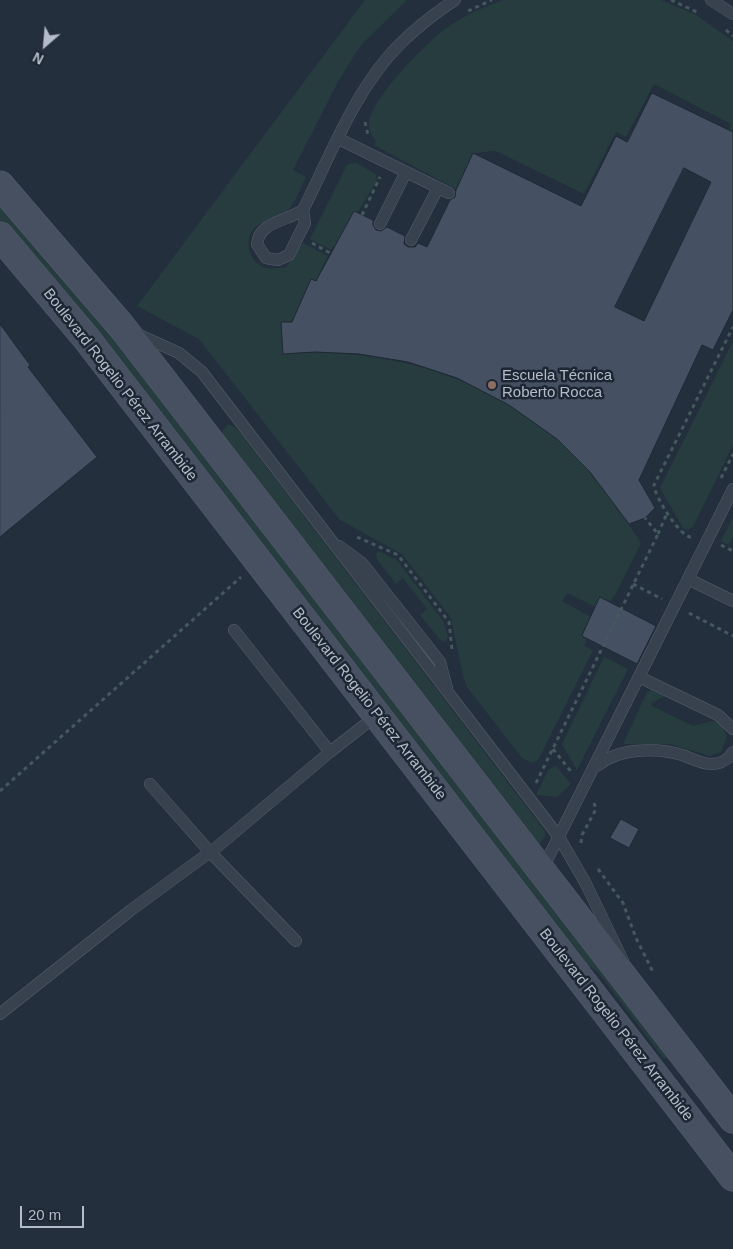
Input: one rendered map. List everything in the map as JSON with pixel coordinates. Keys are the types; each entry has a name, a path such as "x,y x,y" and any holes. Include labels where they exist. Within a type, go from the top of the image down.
{"main road":[{"path":"0,185 122,327 733,1119"},
{"name":"Boulevard Rogelio Pérez Arrambide","path":"0,236 86,338 733,1177"},
{"path":"566,960 595,980 672,1078 683,1085 687,1085 695,1073 691,1064"},
{"path":"682,1110 681,1104 686,1098 698,1097 703,1100 733,1141"}],"lane":[{"path":"303,210 305,223 289,255 278,260 266,258 257,244 260,233 268,226 289,219 303,210 364,91 398,46 430,17 455,0"},
{"path":"711,0 733,14"},
{"path":"339,139 443,190 412,240"},
{"path":"380,224 406,172"},
{"path":"122,327 179,352 202,372 559,837 612,934 638,997"},
{"path":"541,872 733,489"},
{"path":"688,579 733,601"},
{"path":"234,630 330,752"},
{"path":"639,677 718,715 733,728"},
{"path":"0,1014 132,910 210,852 377,715"},
{"path":"595,767 610,757 640,751 680,755 710,764 723,762 733,752"},
{"path":"150,784 210,852 296,941"}],"path":[{"path":"464,13 492,0"},
{"path":"367,116 366,130 370,141"},
{"path":"362,215 380,180 379,172"},
{"path":"306,240 330,253"},
{"path":"695,531 691,537 687,537 668,513 654,490 656,480 733,327"},
{"path":"720,480 733,454"},
{"path":"529,779 534,786 668,513"},
{"path":"644,518 658,534"},
{"path":"354,536 398,556 449,622 454,659"},
{"path":"718,543 733,551"},
{"path":"0,791 259,561"},
{"path":"633,584 665,600"},
{"path":"686,612 733,636"},
{"path":"553,749 576,778"},
{"path":"593,802 598,794"},
{"path":"584,850 581,845 582,835 596,809 590,799"},
{"path":"595,864 624,903 636,938 653,972"}],"green space":[{"path":"365,0 407,0 361,45 340,78 293,170 306,177 295,201 286,212 259,224 255,228 249,238 249,249 253,259 266,268 286,267 303,243 328,256 316,281 311,279 292,322 281,322 283,354 326,353 368,356 410,364 450,377 489,394 526,415 560,441 597,480 641,543 615,595 609,602 596,607 567,593 562,601 591,617 582,635 587,638 584,646 593,650 538,760 532,763 522,758 467,687 451,618 402,554 340,520 199,339 137,306"},
{"path":"504,0 661,0 696,15 733,41 733,146 724,140 731,124 654,84 626,137 616,132 584,194 496,151 473,153 456,189 374,145 376,141 369,127 371,114 378,101 400,73 445,29 473,12"},
{"path":"355,162 376,174 377,180 358,212 354,211 336,247 333,246 331,250 310,239 347,165"},
{"path":"0,199 106,324 668,1057 664,1059 597,971 576,959 95,332 0,221"},
{"path":"733,341 733,445 693,527 687,530 683,528 660,488"},
{"path":"227,425 231,425 239,431 545,831 545,837 539,844 536,845 221,433"},
{"path":"733,517 733,537 729,545 721,541"},
{"path":"378,551 397,560 443,621 448,636 445,642 440,640 420,615 427,609 403,578 396,584 377,559 376,554"},
{"path":"604,657 628,669 577,770 562,744"},
{"path":"652,690 665,696 651,703 652,706 693,726 713,721 721,725 727,736 721,752 709,756 670,744 623,744 647,692"},
{"path":"556,766 571,784 557,797 536,795 548,770"}],"building":[{"name":"Escuela Técnica Roberto Rocca","path":"652,93 733,132 733,310 713,350 702,345 639,480 655,508 645,518 629,524 590,472 557,439 509,405 457,378 408,362 359,354 315,352 283,354 281,322 292,322 311,279 316,281 354,211 373,220 376,230 381,231 387,227 405,236 404,244 408,247 415,247 418,243 427,247 450,200 455,197 456,190 473,153 581,206 616,136 627,142","holes":["684,168 711,182 644,321 615,307"]},
{"path":"0,324 30,365 28,367 97,457 0,537"},
{"path":"600,597 656,626 637,664 582,636"},
{"path":"621,819 639,829 629,848 610,838"}],"place":[{"name":"Escuela Técnica Roberto Rocca","path":"492,385"}]}
